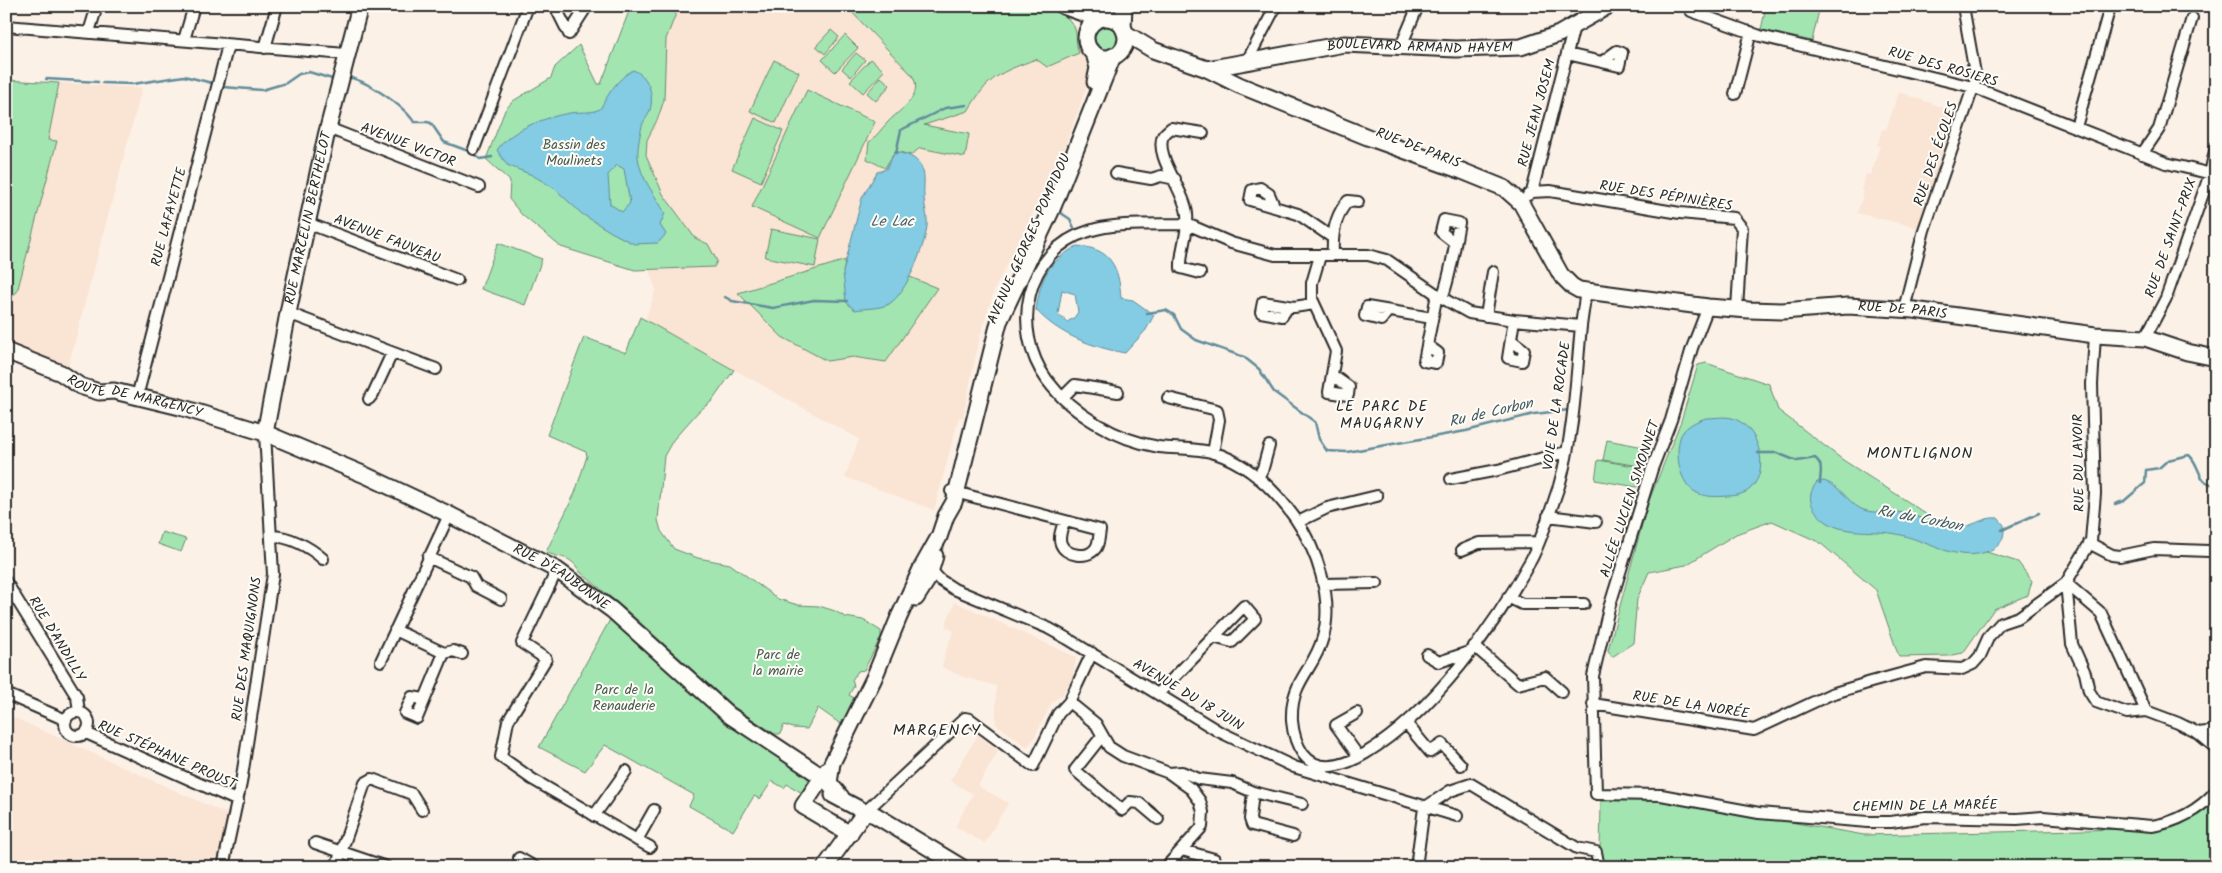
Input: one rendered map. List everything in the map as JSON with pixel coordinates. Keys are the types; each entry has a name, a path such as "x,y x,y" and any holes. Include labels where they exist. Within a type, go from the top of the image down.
{"main road":[{"name":"RUE MARCELIN BERTHELOT","path":"265,433 288,313 328,128 360,6"},
{"path":"1087,34 1091,25 1114,14 1122,6"},
{"path":"1063,7 1080,21 1087,34 1088,45 1094,54 1103,57 1116,54 1125,43 1122,6"},
{"name":"BOULEVARD ARMAND HAYEM","path":"1225,67 1330,45 1362,44 1456,49 1521,47 1546,39 1574,26 1608,6"},
{"path":"1063,7 1103,19 1116,20 1124,31"},
{"name":"RUE DE PARIS","path":"1124,31 1153,50"},
{"name":"RUE DE PARIS","path":"1116,54 1136,48 1153,50 1207,69 1222,78 1370,138 1494,183 1525,198"},
{"name":"AVENUE GEORGES POMPIDOU","path":"953,492 992,321 1057,183 1098,75 1098,63 1094,54"},
{"name":"AVENUE GEORGES POMPIDOU","path":"845,831 803,806 821,776 832,763 888,647 897,634 912,603 946,516 992,341 1007,300 1052,209 1116,54"},
{"name":"RUE DE PARIS","path":"1207,69 1225,67 1227,73 1233,78 1496,177 1514,188 1525,198 1561,275 1579,290 1737,310 1771,311 1848,306 1904,309 2095,336 2146,338 2186,352 2216,358"},
{"name":"ROUTE DE MARGENCY","path":"6,351 62,373 80,386 99,392 114,391 180,407 265,433"},
{"name":"RUE D'EAUBONNE","path":"265,433 365,475 450,515 557,570 612,610 729,715 821,776"},
{"name":"AVENUE GEORGES POMPIDOU","path":"832,763 829,783 841,798"},
{"path":"821,776 822,784 826,791 865,812 875,815 962,867"},
{"path":"819,867 845,831 865,812"},
{"path":"826,867 845,831"}],"street":[{"path":"89,32 97,6"},
{"path":"184,40 194,6"},
{"path":"265,48 277,6"},
{"path":"474,149 528,6"},
{"path":"555,6 569,34 588,6"},
{"path":"1246,63 1276,6"},
{"path":"1401,46 1418,6"},
{"name":"RUE DES ROSIERS","path":"1688,6 1691,11 1751,32 1973,87 2166,163 2213,174"},
{"name":"RUE DES ÉCOLES","path":"1904,309 1924,230 1976,79 1963,6"},
{"path":"2076,127 2110,7"},
{"path":"2142,154 2159,129 2192,18"},
{"path":"6,26 346,54"},
{"name":"RUE JEAN JOSEM","path":"1525,198 1574,26"},
{"path":"1736,94 1751,32"},
{"name":"RUE LAFAYETTE","path":"136,397 228,45"},
{"path":"1567,54 1602,62"},
{"name":"AVENUE VICTOR","path":"328,128 479,187"},
{"path":"1200,273 1181,268 1187,224 1185,204 1162,152 1163,136 1171,128 1203,133"},
{"name":"RUE DE SAINT-PRIX","path":"2146,338 2166,298 2213,174 2216,146"},
{"path":"1116,174 1151,179 1161,176 1174,179"},
{"name":"RUE DES PÉPINIÈRES","path":"1525,198 1550,192 1680,213 1734,218 1742,228 1737,310"},
{"path":"1333,254 1333,238 1340,210 1348,201 1358,202"},
{"path":"1274,206 1298,214 1333,238"},
{"name":"AVENUE FAUVEAU","path":"307,223 457,280"},
{"name":"VOIE DE LA ROCADE","path":"1187,224 1231,243 1275,255 1368,254 1387,260 1469,313 1514,320 1581,326 1566,452 1559,484 1533,554 1508,597 1448,680 1390,737 1359,757 1333,766 1320,765 1308,759 1300,750 1292,725 1292,698 1322,642 1326,625 1323,584 1315,557 1298,522 1274,492 1244,467 1213,453 1153,446 1126,439 1098,425 1063,397 1047,380 1033,355 1026,331 1028,303 1042,266 1054,249 1069,238 1092,230 1187,224"},
{"path":"1427,345 1432,318 1455,243"},
{"path":"1320,256 1312,283 1314,304 1336,351 1332,375"},
{"path":"1486,316 1493,272"},
{"path":"1581,326 1586,290"},
{"path":"1288,307 1303,307 1314,304"},
{"name":"ALLÉE LUCIEN SIMONNET","path":"1594,704 1593,676 1609,608 1652,468 1671,420 1692,348 1708,307"},
{"path":"1388,311 1432,318"},
{"path":"288,313 436,369"},
{"path":"1511,340 1514,320"},
{"name":"RUE DU LAVOIR","path":"2066,583 2089,543 2093,531 2095,494 2092,384 2095,336"},
{"path":"370,399 392,353"},
{"path":"1063,397 1075,385 1118,392"},
{"path":"1168,398 1217,410 1219,420 1213,453"},
{"name":"RUE DES MAQUIGNONS","path":"223,867 238,801 272,574 265,433"},
{"path":"1258,478 1269,446"},
{"path":"1451,479 1498,470 1566,452"},
{"path":"953,492 1064,521"},
{"path":"1298,522 1327,508 1377,496"},
{"path":"381,662 428,557 450,515"},
{"path":"1548,516 1596,522"},
{"path":"271,536 278,536 312,549 323,559"},
{"path":"1462,550 1479,544 1538,542"},
{"path":"2089,543 2112,555 2120,556 2154,549 2209,551 2216,549"},
{"path":"428,557 471,577 476,586 501,599"},
{"path":"557,570 522,643 546,659 508,721 501,756 532,779 650,847"},
{"path":"923,576 935,584 954,589"},
{"name":"AVENUE DU 18 JUIN","path":"923,576 940,580 954,589 1048,628 1218,731 1294,767 1424,808 1457,816"},
{"name":"RUE D'ANDILLY","path":"6,582 76,697 79,712"},
{"path":"1323,584 1377,583"},
{"path":"2066,583 2101,613 2146,711"},
{"path":"2066,583 2072,644 2096,702 2127,712 2146,711 2178,722 2198,733 2216,748"},
{"name":"RUE DE LA NORÉE","path":"1594,704 1754,730 1831,694 1870,682 1926,667 1962,669 1973,664 1980,656 1988,636 2000,623 2019,618 2066,583"},
{"path":"1508,597 1522,604 1584,604"},
{"path":"395,630 444,653 453,651 462,654"},
{"path":"1158,694 1213,637"},
{"path":"1427,655 1439,662 1472,648 1518,684 1545,677 1562,692"},
{"path":"424,699 444,653"},
{"path":"865,812 965,718 970,719 1033,766 1058,714 1069,702 1092,653"},
{"path":"6,694 66,720"},
{"path":"1069,702 1096,724 1109,747 1123,756 1169,773 1191,789 1200,801 1203,812 1202,827 1166,867"},
{"name":"CHEMIN DE LA MARÉE","path":"1594,704 1596,794 1662,795 1759,813 1868,822 1891,822 1925,817 2017,819 2043,817 2152,826 2183,818 2216,791"},
{"path":"79,712 88,719 89,726 86,733 78,736 71,734 66,728 66,720 71,714 79,712"},
{"path":"1356,713 1336,725 1359,757"},
{"path":"1406,723 1430,752 1442,744 1461,765"},
{"path":"2198,733 2216,731"},
{"name":"RUE STÉPHANE PROUST","path":"86,733 238,801"},
{"path":"1102,736 1075,770 1122,810 1130,802 1139,803 1158,819"},
{"path":"594,816 626,771"},
{"path":"1169,773 1182,772 1199,779 1232,784 1253,792 1302,804"},
{"path":"336,867 365,783 368,780 372,779 412,794 422,810"},
{"path":"1191,789 1199,779"},
{"path":"1416,867 1424,808 1450,791 1471,784 1577,848 1596,852 1599,867"},
{"path":"1253,792 1250,819 1252,825 1293,836"},
{"path":"637,840 654,810"},
{"path":"315,843 386,867"},
{"path":"1182,850 1214,859 1215,867"},
{"path":"519,858 535,867"}],"shaded area":[{"path":"679,6 1048,6 1063,13 1079,30 1079,46 1092,72 1060,160 995,288 980,335 963,418 959,417 934,510 845,477 859,439 645,320 656,290 649,270 714,267 708,244 695,238 663,194 646,155 647,140 658,118 664,100 666,39"},
{"path":"59,83 142,88 68,367 6,341 6,301 17,292 57,141 48,140"},
{"path":"1899,92 1948,109 1950,106 1959,109 1923,213 1920,228 1857,213 1864,192 1861,190 1866,174 1870,175 1880,146 1877,145 1882,129 1886,130"},
{"path":"955,602 1076,657 1073,675 1062,695 1052,702 1033,740 1027,747 996,724 996,686 961,676 942,667 945,653 954,631 945,626"},
{"path":"6,714 227,814 223,843 216,867 6,867"},
{"path":"978,735 998,751 978,786 1008,803 985,843 955,827 973,794 950,781"}],"green space":[{"name":"Bassin des Moulinets","path":"631,6 679,6 666,39 664,100 658,118 647,140 646,155 663,194 695,238 708,244 717,261 714,267 635,270 561,247 522,215 509,199 510,181 486,159 505,110 513,101 551,78 555,67 579,45 598,84 601,84"},
{"path":"846,6 1047,6 1069,20 1075,28 1079,53 1047,67 1036,59 1004,72 982,90 968,111 924,125 969,134 965,157 920,148 911,155 895,151 885,168 867,159 869,142 909,102 913,96 915,83 912,75"},
{"path":"1766,6 1820,6 1812,41 1761,30"},
{"path":"1107,25 1116,29 1120,38 1116,47 1107,51 1098,47 1094,38 1098,29"},
{"path":"831,30 839,37 825,54 816,46"},
{"path":"845,35 858,48 835,72 822,60"},
{"path":"856,53 865,60 851,77 842,69"},
{"path":"871,59 884,71 863,93 850,81"},
{"path":"774,60 799,72 776,123 750,111"},
{"path":"881,77 890,85 876,101 867,93"},
{"path":"6,80 59,83 48,140 57,141 17,292 6,301"},
{"path":"807,90 875,122 820,238 752,207"},
{"path":"755,118 783,131 761,182 732,169"},
{"path":"771,229 820,239 815,267 765,257"},
{"path":"498,243 542,259 525,305 481,289"},
{"path":"846,260 843,272 887,305 910,277 937,288 886,362 853,357 827,361 782,337 738,293"},
{"name":"Parc de la mairie","path":"640,317 734,370 712,401 698,412 673,440 664,456 658,520 661,531 674,549 698,558 730,564 778,599 798,605 819,606 835,611 845,617 863,620 881,631 881,637 864,670 858,671 852,680 854,686 849,695 854,698 842,725 818,708 807,729 784,725 780,734 775,734 734,707 624,608 580,572 572,562 546,552 575,493 587,456 586,452 547,435 584,337 626,353"},
{"path":"1706,363 1769,384 1778,410 1843,460 1910,503 1974,548 2018,562 2032,581 2028,595 1994,609 1963,653 1948,656 1899,657 1876,590 1819,542 1772,521 1736,534 1686,565 1649,572 1637,599 1633,643 1612,657 1608,650 1648,503 1681,421 1698,365"},
{"path":"1607,440 1649,448 1646,467 1603,460"},
{"path":"1598,460 1640,467 1637,487 1595,480"},
{"path":"162,532 186,539 181,552 158,544"},
{"name":"Parc de la Renauderie","path":"611,618 807,775 809,784 804,794 787,784 784,788 772,781 760,799 754,796 733,831 689,806 694,795 605,745 585,771 539,747"},
{"path":"2216,797 2216,867 1603,867 1600,853 1601,801 1660,799 1864,835 2169,828"}],"water":[{"name":"Bassin des Moulinets","path":"633,70 644,77 651,94 651,107 642,126 638,154 639,165 645,179 665,213 660,225 666,234 658,243 634,244 611,232 582,214 554,188 532,175 507,165 497,150 511,136 540,121 574,112 600,109 614,87","holes":["617,165 624,169 630,203 622,212 610,204 608,175"]},
{"name":"Le Lac","path":"895,152 914,158 923,171 927,222 923,245 914,269 895,299 881,307 855,310 846,302 843,272 862,198 877,172 886,169"},
{"path":"1077,246 1089,248 1105,255 1115,268 1121,298 1133,300 1154,315 1146,330 1125,353 1077,339 1045,319 1036,310 1040,288 1047,272 1067,252","holes":["1062,290 1075,294 1078,312 1074,318 1067,322 1058,314"]},
{"path":"1706,418 1732,418 1741,422 1755,438 1761,459 1760,470 1757,480 1746,492 1720,497 1700,494 1691,489 1682,476 1678,460 1680,438 1687,428"},
{"path":"1824,481 1837,488 1861,509 1867,511 1904,513 1948,528 1966,527 1987,519 1998,518 2004,525 2003,538 1997,547 1989,551 1966,555 1944,550 1901,535 1842,529 1822,519 1812,505 1810,498 1813,489 1817,482"}],"waterway":[{"name":"Ru de Corbon","path":"223,87 262,90 286,83 299,74 309,72 332,79"},
{"name":"Ru de Corbon","path":"102,83 133,84 184,76 212,83"},
{"name":"Ru de Corbon","path":"346,77 363,83 383,94 402,108 414,122 431,123 444,142 471,152 480,159 492,157"},
{"name":"Ru de Corbon","path":"46,79 98,82"},
{"name":"Ru de Corbon","path":"896,153 901,130 945,108 967,105"},
{"name":"Ru de Corbon","path":"1058,211 1070,219 1075,230"},
{"name":"Ru de Corbon","path":"725,297 732,301 773,308 814,300 847,301"},
{"name":"Ru de Corbon","path":"1147,313 1166,310 1174,315 1181,329 1196,340 1244,357 1259,369 1274,392 1315,422 1319,439 1327,451 1347,452 1466,431 1534,414 1569,410"},
{"name":"Ru du Corbon","path":"1758,453 1777,453 1797,461 1815,458 1821,466 1820,483"},
{"name":"Ru du Corbon","path":"2115,504 2124,501 2145,483 2146,470 2159,468 2168,460 2189,455 2196,464 2202,478 2210,484 2216,485"},
{"name":"Ru du Corbon","path":"2002,530 2039,513"}],"district":[{"name":"LE PARC DE MAUGARNY","path":"1382,416"},
{"name":"MONTLIGNON","path":"1920,453"},
{"name":"MARGENCY","path":"937,730"}]}
